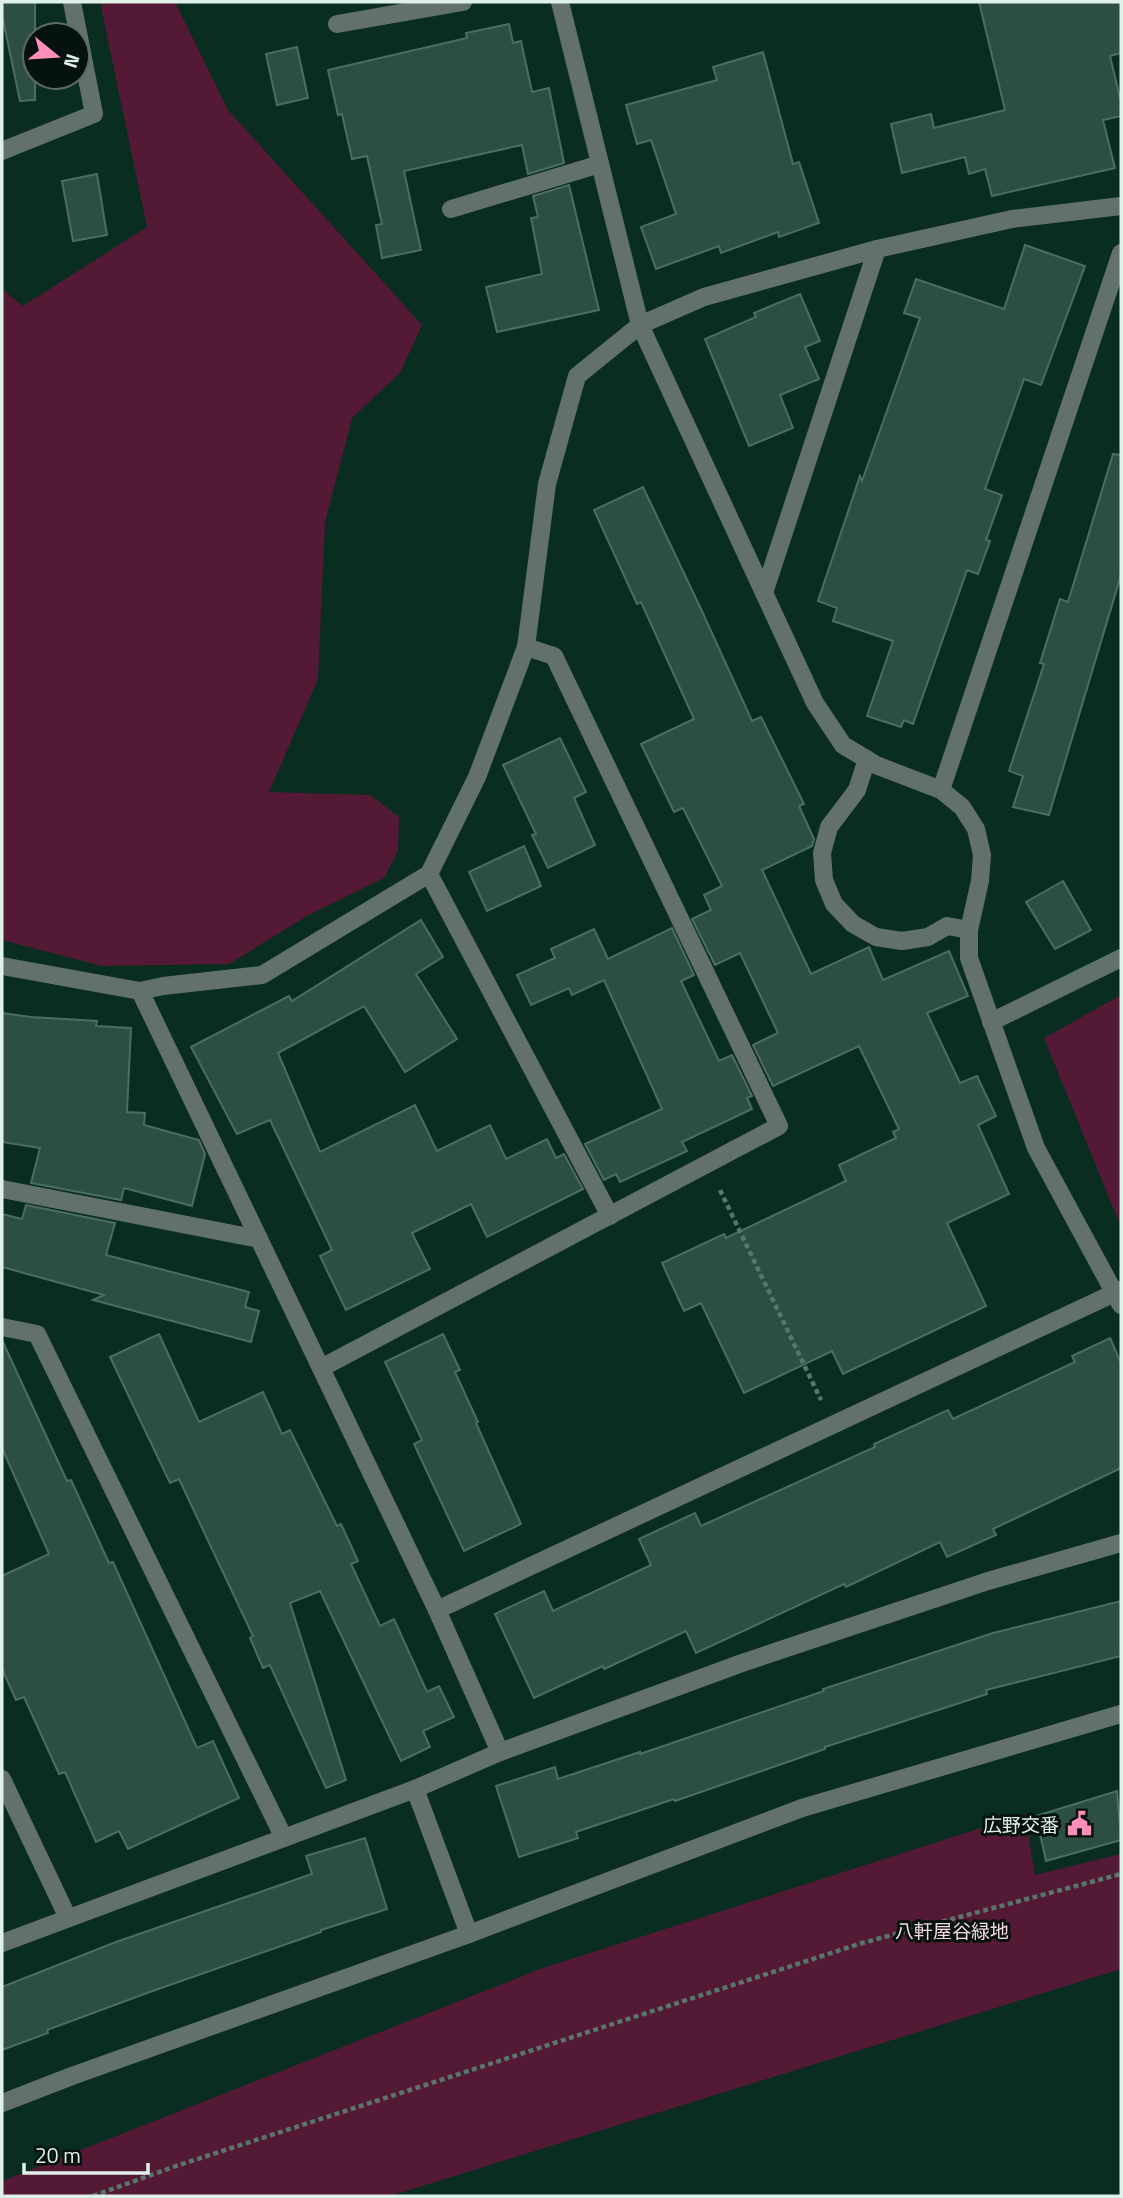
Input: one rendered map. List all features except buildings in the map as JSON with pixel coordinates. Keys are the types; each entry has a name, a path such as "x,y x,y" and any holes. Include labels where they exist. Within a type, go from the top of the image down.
{"street":[{"path":"2,150 94,114 72,2"},
{"path":"337,24 463,2"},
{"path":"437,1610 1119,1296 1036,1148 969,958 969,930 980,881 982,855 976,829 962,807 941,790 876,765 843,745 815,703 640,325 560,2"},
{"path":"451,209 600,164"},
{"path":"2,966 140,991 262,975 429,874 477,776 526,647 547,484 577,376 640,325 704,297 877,249 1012,219 1121,206"},
{"path":"764,593 877,249"},
{"path":"941,790 1121,253"},
{"path":"321,1368 779,1126 554,656 526,647"},
{"path":"867,760 857,790 829,827 822,853 824,880 834,904 853,924 876,937 902,941 928,937 947,926 969,930"},
{"path":"429,874 610,1216"},
{"path":"991,1022 1121,958"},
{"path":"140,991 437,1610 500,1752"},
{"path":"2,1189 259,1239"},
{"path":"2,1327 37,1334 284,1838"},
{"path":"2,1942 284,1838 500,1752 742,1663 988,1581 1121,1544"},
{"path":"2,2103 469,1934 802,1808 1121,1714"},
{"path":"2,1779 68,1918"},
{"path":"415,1788 469,1934"}],"path":[{"path":"708,1164 833,1426"},
{"path":"93,2196 176,2166 862,1943 1121,1874"}],"green space":[{"path":"100,2 175,2 228,110 422,325 400,373 352,418 325,523 318,679 269,792 370,795 399,817 398,851 384,878 307,916 229,964 102,966 2,940 2,289 23,306 147,227"},
{"path":"1121,995 1121,1227 1044,1038"},
{"name":"八軒屋谷緑地","path":"1025,1814 1035,1875 1121,1854 1121,1969 390,2196 2,2196 2,2181 543,1968"}],"place":[{"name":"広野交番","path":"1079,1824"}]}
